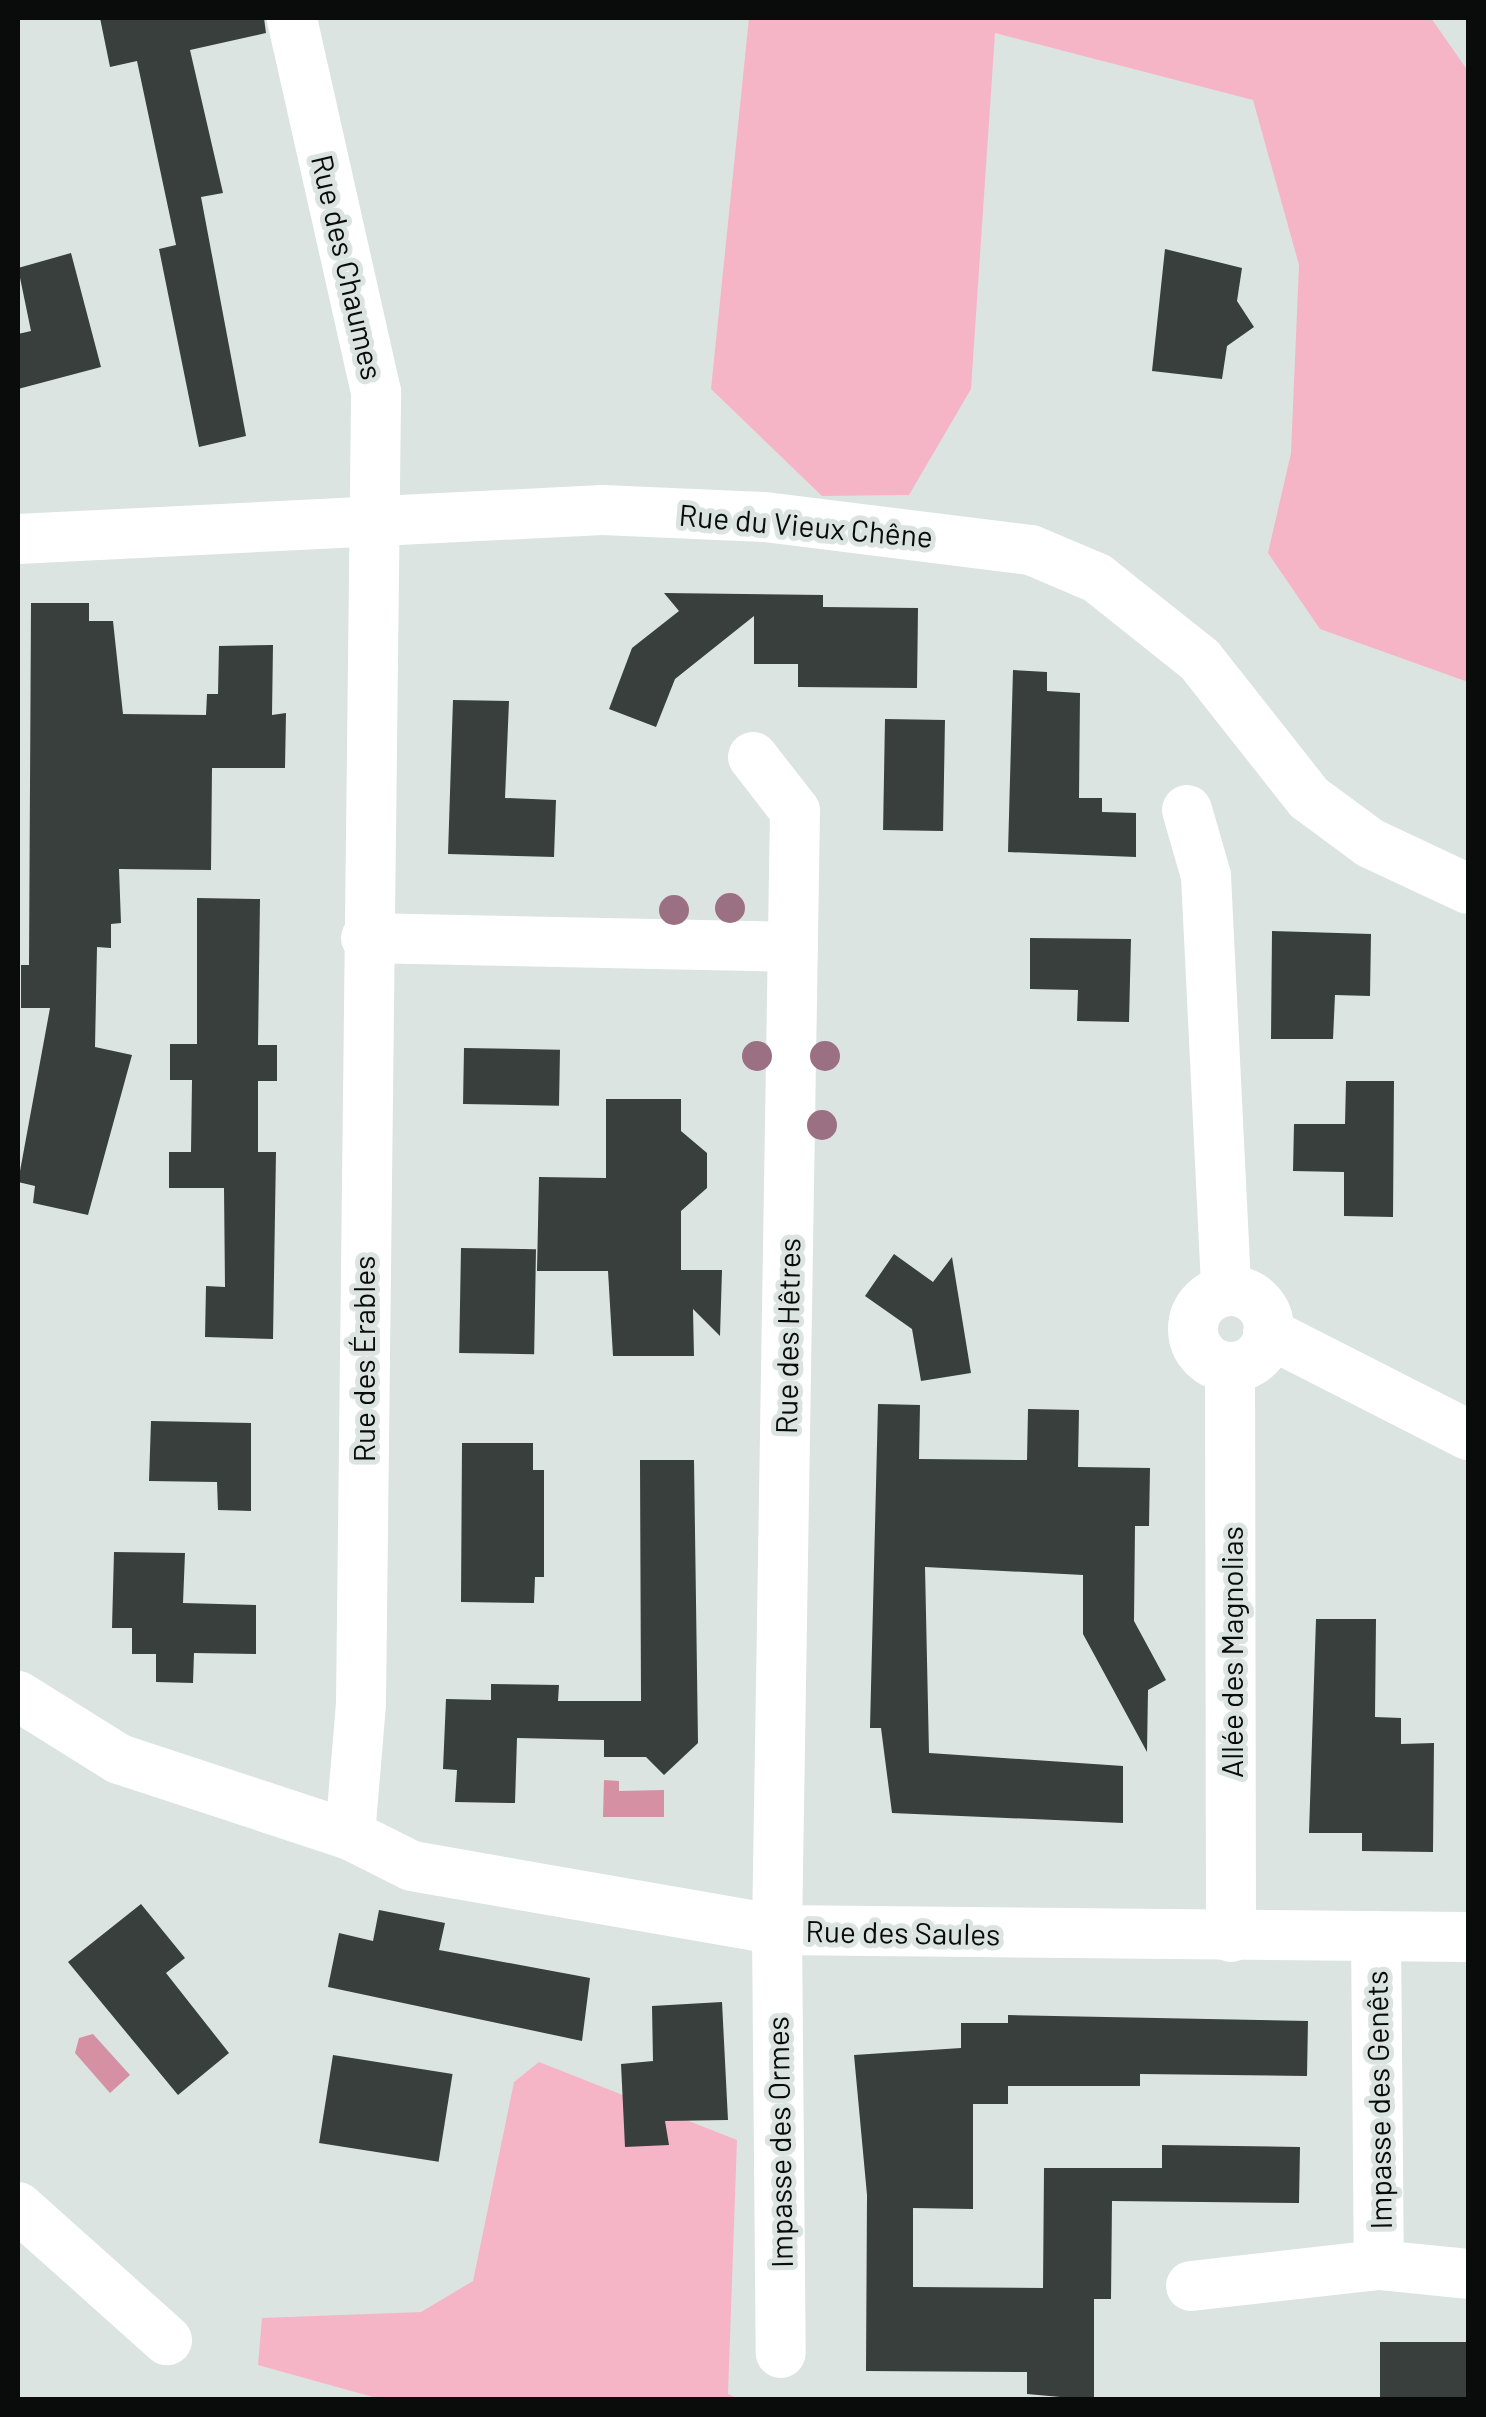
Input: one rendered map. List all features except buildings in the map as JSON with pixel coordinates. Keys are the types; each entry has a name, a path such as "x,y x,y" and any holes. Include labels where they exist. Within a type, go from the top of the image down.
{"street":[{"name":"Rue des Chaumes","path":"292,18 376,392 375,518"},
{"name":"Rue du Vieux Chêne","path":"18,539 375,518 602,510 765,517 1031,550 1096,578 1200,660 1309,798 1370,843 1468,889"},
{"name":"Rue des Érables","path":"350,1835 361,1703 366,938 375,518"},
{"name":"Rue des Hêtres","path":"753,757 795,811 777,1930"},
{"path":"1187,810 1206,876 1226,1292"},
{"path":"366,938 793,947"},
{"path":"1226,1292 1258,1302 1268,1333 1256,1358 1230,1367 1204,1357 1192,1331 1202,1304 1226,1292"},
{"path":"1268,1333 1468,1435"},
{"name":"Allée des Magnolias","path":"1230,1367 1231,1937"},
{"path":"18,1696 119,1759 350,1835"},
{"name":"Rue des Saules","path":"350,1835 412,1866 777,1930 1468,1937"},
{"name":"Impasse des Ormes","path":"777,1930 781,2353"},
{"name":"Impasse des Genêts","path":"1376,1936 1379,2265"},
{"path":"18,2207 167,2340"},
{"name":"Impasse des Genêts","path":"1191,2286 1379,2265 1468,2274"}],"shaded area":[{"path":"749,18 1431,18 1468,71 1468,682 1320,629 1268,553 1291,453 1299,265 1253,100 995,33 971,389 909,495 822,496 711,389"},
{"path":"604,1780 619,1781 619,1791 664,1790 664,1817 603,1817"},
{"path":"93,2034 130,2075 110,2093 75,2053 79,2038"},
{"path":"539,2062 737,2140 728,2394 739,2399 380,2399 258,2365 262,2318 421,2312 473,2281 514,2082"}]}
